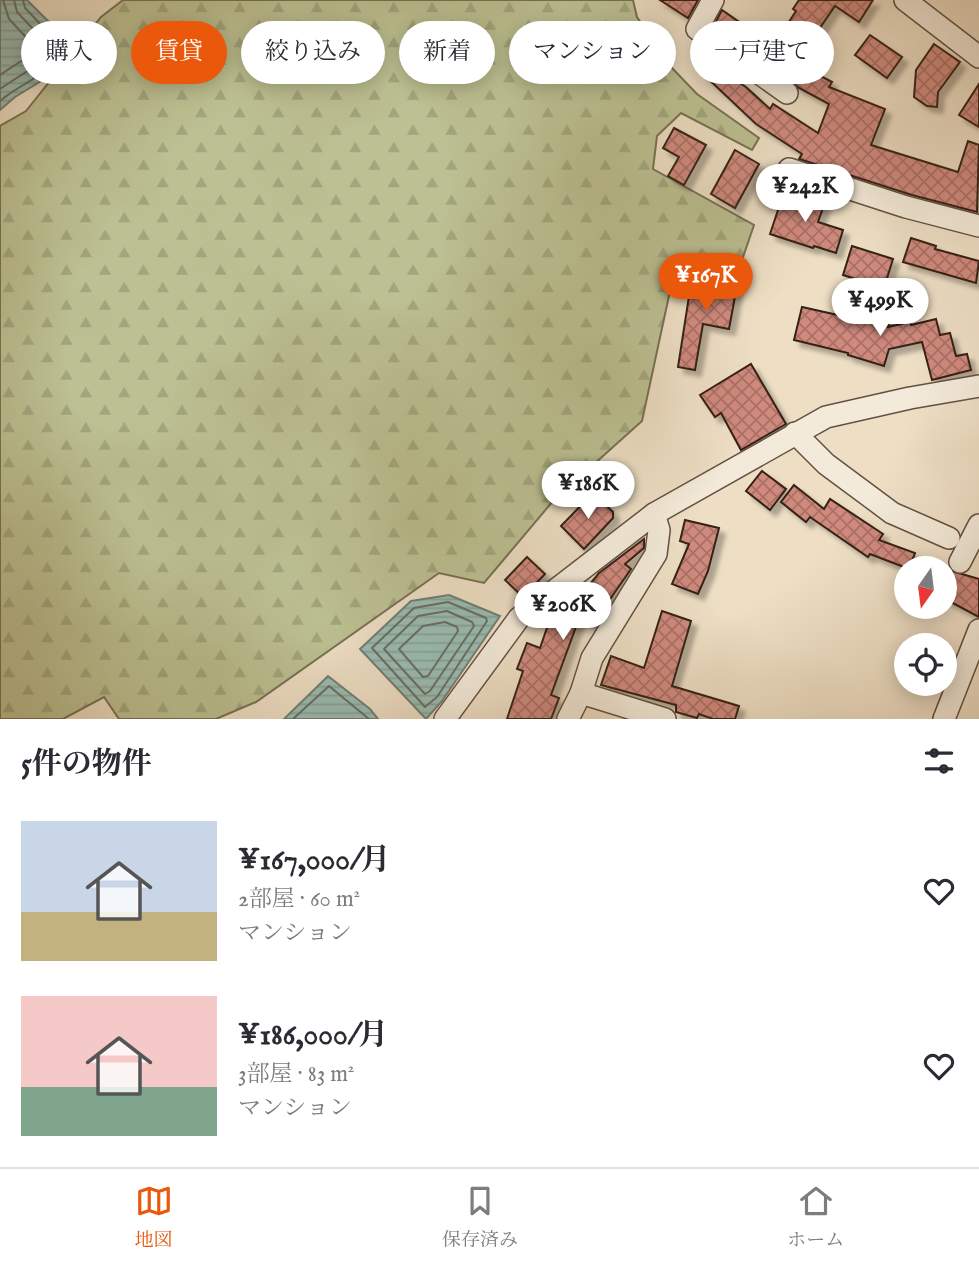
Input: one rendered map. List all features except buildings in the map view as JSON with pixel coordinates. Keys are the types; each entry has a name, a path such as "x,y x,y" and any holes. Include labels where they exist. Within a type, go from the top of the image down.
{"street":[{"path":"713,0 697,29 787,93"},
{"path":"905,0 979,57"},
{"path":"789,169 906,207 979,226"},
{"path":"445,719 519,618 654,514 826,417 979,386"},
{"path":"795,433 827,464 892,513 949,538"},
{"path":"568,719 581,693 592,658 656,554 659,530 654,514"},
{"path":"960,562 979,525"},
{"path":"944,719 979,630"},
{"path":"581,693 665,719"}],"green space":[{"path":"123,0 633,0 640,21 509,21 509,84 676,84 676,72 697,94 759,138 752,150 681,113 657,136 653,169 754,225 740,266 675,268 642,421 553,501 484,583 439,573 256,702 216,719 119,719 104,697 63,719 0,719 0,126 26,111 48,84 117,84 117,21 98,21"}],"water":[{"path":"0,0 27,0 48,21 21,21 21,84 36,84 0,110"},
{"path":"449,595 500,616 442,701 426,719 360,649 411,601"},
{"path":"328,676 370,709 378,719 284,719"}]}
